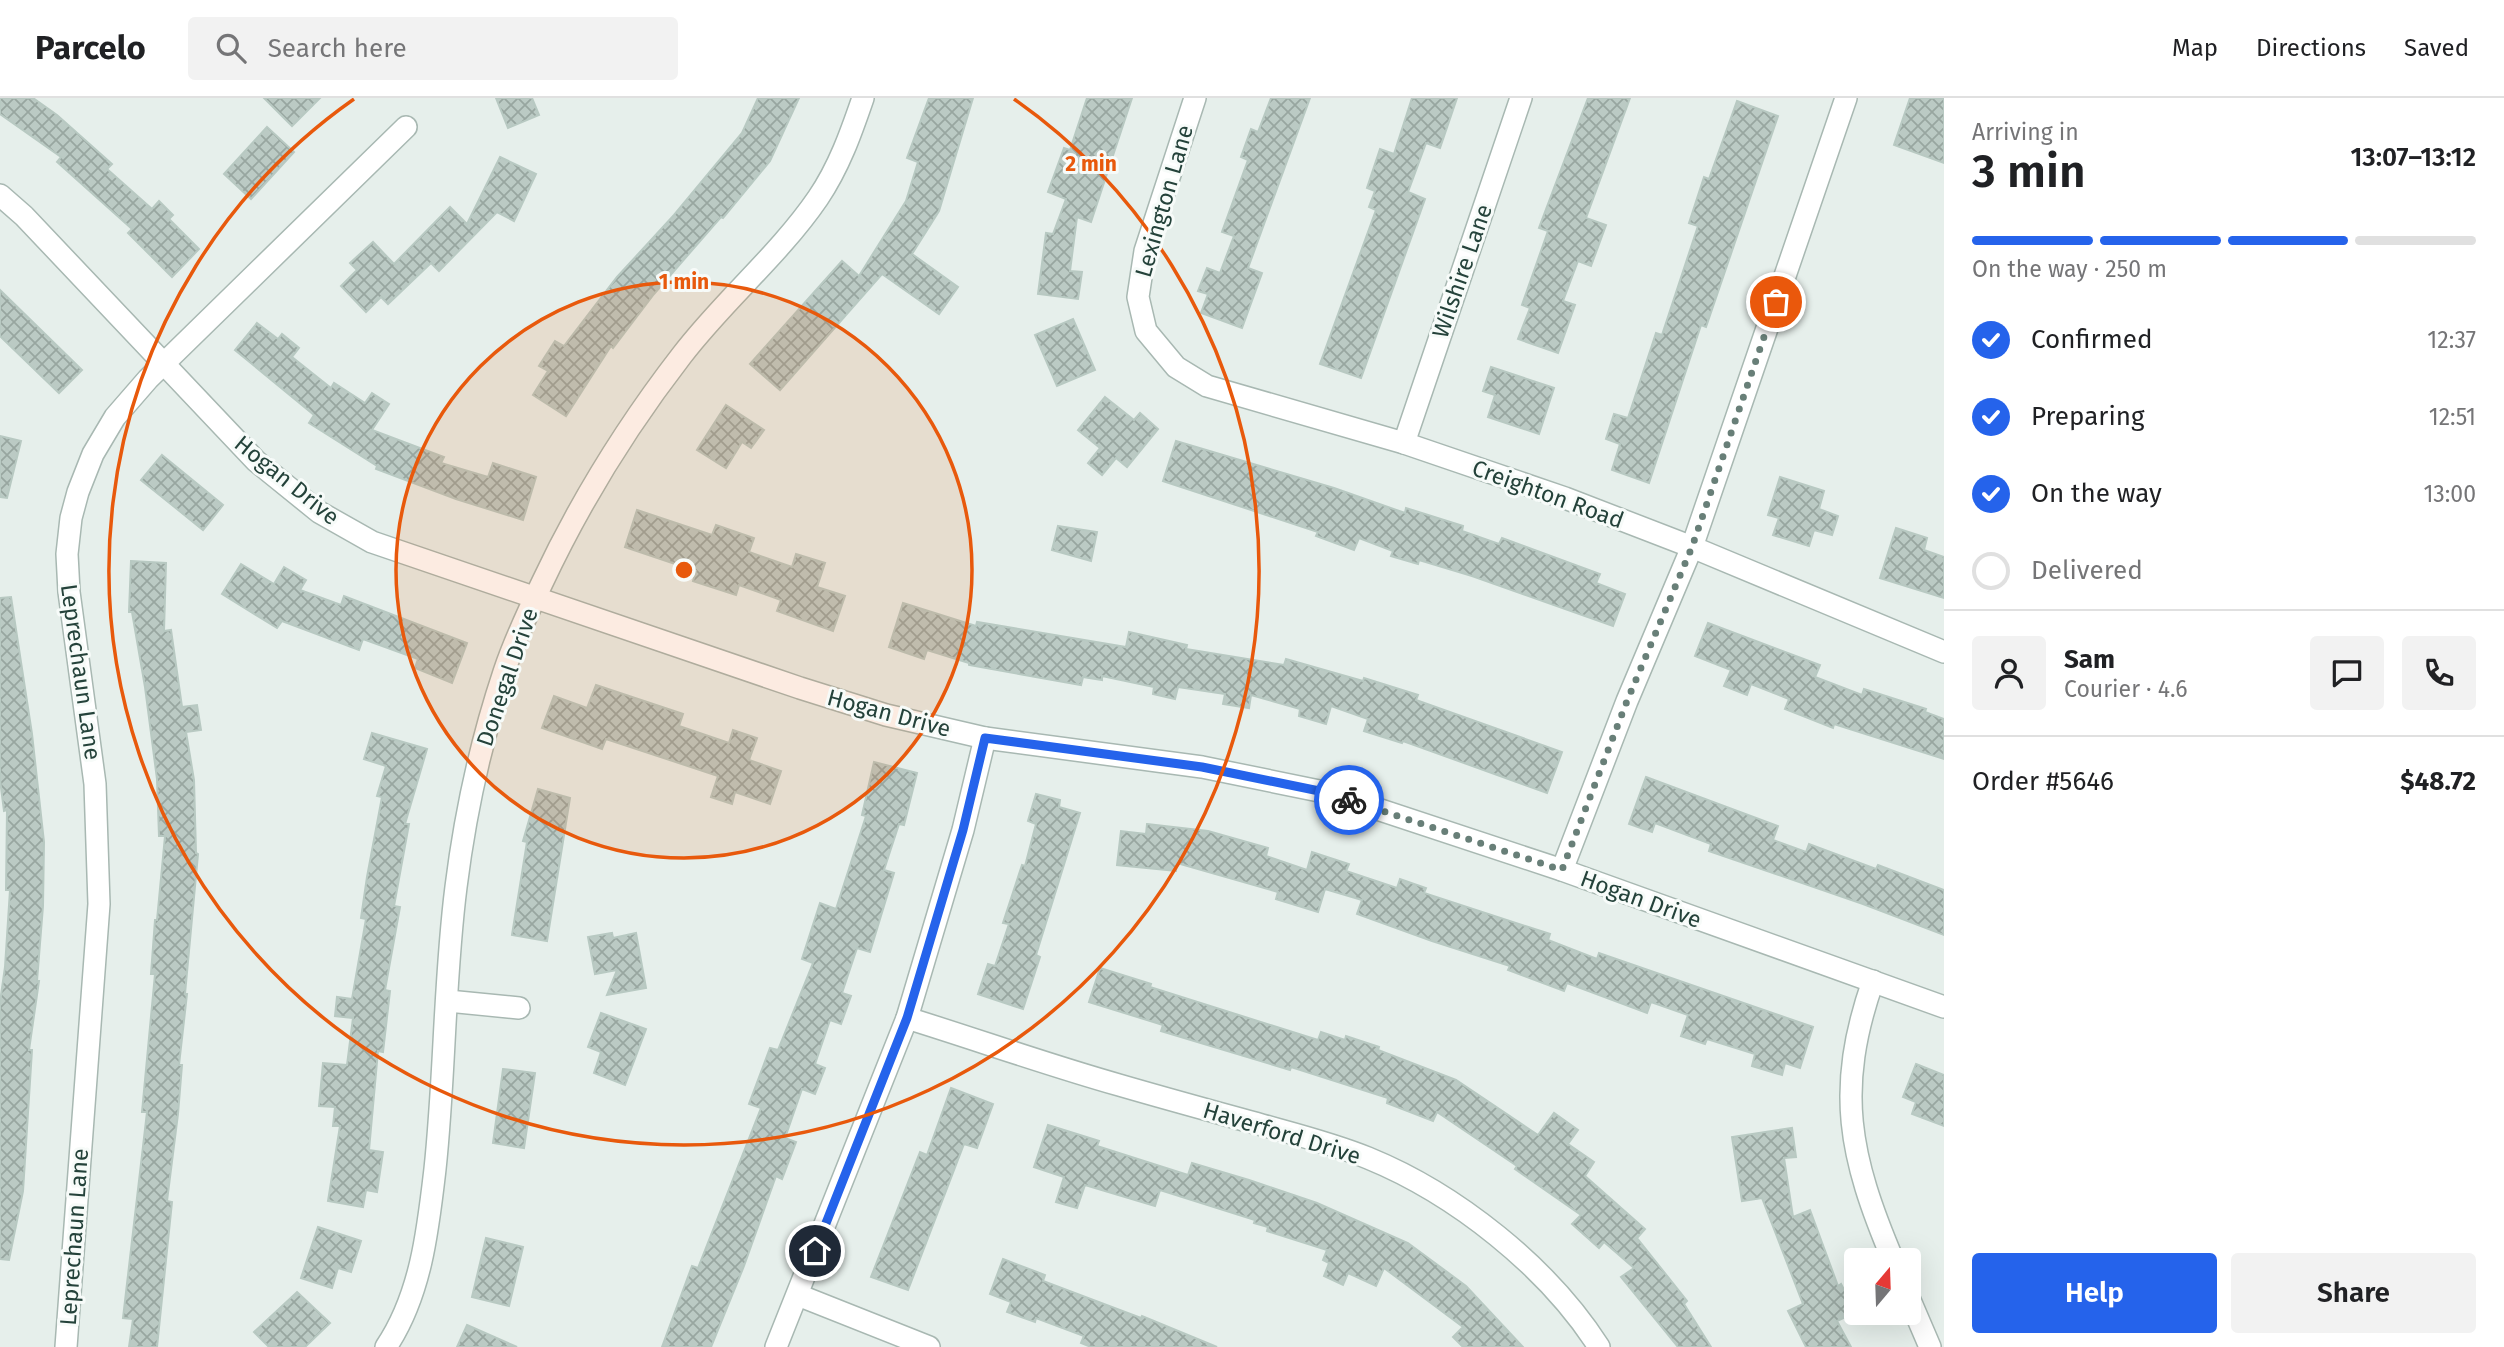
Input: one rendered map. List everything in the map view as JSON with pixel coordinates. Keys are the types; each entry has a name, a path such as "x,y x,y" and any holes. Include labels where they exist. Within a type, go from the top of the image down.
{"street":[{"name":"Donegal Drive","path":"386,1347 400,1327 416,1285 430,1215 456,887 479,760 504,671 570,526 636,418 684,352 817,198 845,150 863,98"},
{"name":"Lexington Lane","path":"1155,342 1146,331 1138,297 1145,251 1195,98"},
{"name":"Wilshire Lane","path":"1404,443 1521,98"},
{"path":"1562,870 1627,701 1692,547 1846,98"},
{"name":"Leprechaun Lane","path":"66,1347 99,904 95,784 69,592 69,535 78,492 93,454 115,417 163,365 406,127"},
{"name":"Hogan Drive","path":"0,195 24,216 256,461 319,512 372,542 886,715 985,738 1202,767 1329,793 1562,870 1944,1007"},
{"name":"Creighton Road","path":"1155,342 1176,367 1207,386 1404,443 1565,498 1692,547 1944,652"},
{"path":"776,1347 907,1018 963,830 985,738"},
{"path":"1873,981 1855,1042 1850,1107 1854,1143 1861,1169 1871,1205 1888,1248"},
{"path":"448,1001 519,1008"},
{"name":"Haverford Drive","path":"907,1018 1050,1065 1317,1140 1369,1158 1454,1205 1492,1233 1535,1270 1565,1302 1599,1347"},
{"path":"797,1295 929,1347"},
{"path":"1921,1325 1930,1347"}],"building":[{"path":"0,98 33,98 57,115 112,164 107,169 152,209 159,201 173,215 169,219 199,249 172,277 128,233 132,229 57,162 61,157 0,114"},
{"path":"264,98 320,98 292,126"},
{"path":"496,98 532,98 539,115 508,128"},
{"path":"758,98 799,98 770,161 654,294 613,348 611,346 566,416 533,395 548,371 539,366 555,341 564,346 617,277 674,215 742,133"},
{"path":"929,98 973,98 939,211 912,254 958,287 939,314 882,274 780,390 750,364 842,261 859,276 906,201 918,162 907,158"},
{"path":"1087,98 1132,98 1091,222 1077,217 1070,271 1082,272 1078,299 1038,294 1046,233 1053,234 1066,199 1048,192 1064,148 1070,150"},
{"path":"1271,98 1310,98 1248,268 1262,273 1242,328 1201,313 1208,294 1198,291 1207,268 1220,273 1234,236 1222,232 1248,160 1241,157 1251,129 1258,132"},
{"path":"1412,98 1457,98 1440,148 1426,143 1408,192 1425,199 1361,378 1320,364 1376,210 1369,207 1375,191 1367,188 1380,149 1394,154"},
{"path":"1588,98 1630,98 1586,218 1606,225 1591,266 1578,261 1563,301 1575,305 1558,353 1518,339 1530,308 1522,305 1548,231 1539,228"},
{"path":"1910,98 1944,98 1944,163 1894,145"},
{"path":"1737,101 1778,116 1706,327 1701,325 1649,483 1612,470 1620,444 1606,439 1614,414 1628,418 1656,333 1662,335 1698,226 1689,223 1704,177 1709,179"},
{"path":"267,127 294,152 251,199 224,174"},
{"path":"500,157 536,174 514,221 497,212 439,271 431,263 388,304 381,297 366,312 341,286 357,270 350,263 373,242 394,264 450,207 467,224"},
{"path":"0,290 82,370 59,393 0,336"},
{"path":"1073,319 1095,370 1057,386 1035,335"},
{"path":"257,323 278,339 282,334 299,348 292,357 331,388 334,383 365,403 372,393 389,404 372,430 444,457 441,463 488,477 493,463 536,477 523,520 456,499 376,469 377,466 309,423 314,415 235,350"},
{"path":"1491,367 1554,388 1539,434 1488,417 1495,395 1483,391"},
{"path":"1105,397 1134,420 1140,413 1158,429 1127,467 1116,458 1102,475 1088,463 1100,448 1078,430"},
{"path":"726,405 764,430 751,448 742,442 726,468 697,450"},
{"path":"0,436 21,441 7,498 0,497"},
{"path":"1176,441 1334,488 1405,513 1406,508 1463,526 1462,531 1499,544 1502,538 1600,574 1596,583 1625,594 1613,626 1472,576 1419,560 1418,564 1391,556 1393,551 1359,538 1354,550 1316,536 1318,532 1163,481"},
{"path":"162,455 223,505 203,530 141,480"},
{"path":"1780,477 1824,491 1819,509 1838,516 1832,535 1814,530 1809,546 1773,535 1779,518 1768,515"},
{"path":"637,510 712,535 716,525 754,538 749,552 792,567 796,554 825,563 817,587 845,596 833,631 777,611 781,600 739,585 736,595 693,581 696,571 625,547"},
{"path":"1058,526 1097,532 1091,561 1052,550"},
{"path":"1896,528 1927,538 1924,550 1944,557 1944,598 1880,578"},
{"path":"131,561 166,563 164,631 171,630 182,707 197,705 201,730 186,732 194,780 198,854 179,1065 182,1065 178,1114 167,1201 172,1202 157,1347 129,1347 133,1319 123,1318 147,1112 142,1112 155,974 151,974 155,920 165,836 159,836 157,779 145,687 132,612 129,612"},
{"path":"241,564 274,584 284,567 306,580 300,590 341,605 344,596 467,643 452,683 415,668 418,659 363,639 359,650 282,621 277,628 222,594"},
{"path":"11,597 32,734 44,842 39,981 29,1050 32,1050 23,1191 9,1260 0,1259 0,1002 10,890 6,890 7,810 4,811 0,780 0,598"},
{"path":"903,603 976,626 977,622 1126,647 1129,632 1187,645 1186,649 1284,665 1286,659 1363,681 1364,678 1418,695 1416,700 1562,752 1547,793 1403,741 1402,743 1364,731 1368,719 1331,706 1326,724 1299,716 1300,709 1251,695 1249,708 1223,704 1225,694 1178,687 1175,699 1153,694 1154,687 1102,676 1102,680 1083,677 1081,685 969,665 927,650 924,659 889,647"},
{"path":"1708,623 1820,665 1815,677 1862,695 1864,689 1926,709 1925,712 1944,719 1944,759 1834,724 1833,728 1785,709 1789,699 1751,684 1747,695 1724,686 1731,670 1695,656"},
{"path":"596,685 683,714 679,726 729,743 733,730 757,738 749,760 781,771 770,804 735,792 732,804 711,797 718,776 606,739 602,749 542,728 554,696 587,708"},
{"path":"372,733 427,749 405,824 409,824 394,906 400,907 385,990 390,991 383,1052 378,1051 369,1150 383,1152 377,1192 366,1190 363,1207 328,1201 340,1126 333,1126 335,1107 319,1106 323,1063 347,1065 353,1018 335,1016 337,997 352,999 366,919 361,918 367,877 382,797 377,796 386,766 364,759"},
{"path":"874,762 917,773 904,825 899,824 884,870 894,873 870,952 857,948 842,993 851,996 841,1024 830,1020 815,1064 825,1068 815,1094 802,1089 785,1138 796,1142 782,1179 776,1176 711,1347 662,1347 692,1266 698,1268 761,1108 749,1104 770,1048 778,1050 813,963 802,959 820,903 836,909 866,816 862,815"},
{"path":"1646,777 1778,826 1773,840 1806,852 1809,844 1876,869 1878,865 1944,890 1944,935 1709,851 1711,844 1655,823 1652,832 1629,824"},
{"path":"538,789 570,798 547,941 512,935 527,842 523,841"},
{"path":"1036,794 1060,800 1059,807 1080,813 1036,955 1040,957 1023,1009 978,994 988,964 995,966 1009,924 1003,923 1022,865 1025,866 1036,824 1028,821"},
{"path":"1147,824 1208,831 1268,848 1266,856 1307,870 1312,852 1349,864 1346,871 1397,888 1400,879 1426,888 1424,893 1550,934 1548,940 1597,959 1599,953 1813,1027 1800,1068 1785,1063 1782,1075 1752,1066 1755,1054 1707,1039 1705,1044 1681,1036 1688,1015 1651,1002 1647,1013 1567,983 1564,991 1508,970 1510,966 1357,914 1362,900 1325,889 1318,912 1276,899 1278,892 1177,863 1176,871 1117,865 1121,831 1146,834"},
{"path":"612,933 613,938 636,933 646,988 607,995 617,970 595,974 588,937"},
{"path":"1100,968 1151,984 1150,987 1318,1040 1321,1032 1345,1040 1346,1036 1379,1047 1378,1050 1456,1080 1538,1135 1554,1113 1578,1130 1568,1144 1594,1162 1585,1176 1645,1229 1637,1238 1687,1301 1684,1304 1711,1347 1678,1347 1621,1277 1634,1268 1604,1242 1599,1248 1572,1224 1581,1215 1515,1169 1517,1166 1437,1112 1433,1121 1387,1103 1388,1098 1291,1067 1290,1070 1161,1031 1163,1025 1089,1002"},
{"path":"601,1013 646,1029 625,1085 594,1073 601,1052 588,1047"},
{"path":"1916,1064 1944,1075 1944,1126 1912,1114 1916,1102 1903,1097"},
{"path":"503,1069 535,1073 524,1148 493,1143"},
{"path":"951,1088 993,1104 977,1148 964,1144 908,1290 871,1277 920,1152 927,1155"},
{"path":"1048,1125 1099,1141 1097,1146 1188,1175 1192,1163 1249,1180 1317,1203 1408,1243 1466,1286 1523,1347 1463,1347 1453,1337 1463,1327 1384,1268 1376,1286 1348,1273 1343,1285 1324,1276 1329,1263 1323,1260 1327,1250 1267,1231 1268,1227 1254,1223 1255,1220 1160,1190 1155,1206 1085,1185 1077,1208 1056,1202 1064,1177 1034,1167"},
{"path":"1792,1128 1796,1157 1784,1158 1793,1217 1810,1210 1838,1286 1841,1284 1844,1290 1844,1318 1837,1321 1851,1347 1806,1347 1788,1311 1803,1304 1762,1198 1742,1201 1732,1137"},
{"path":"318,1227 361,1241 351,1272 338,1268 332,1288 301,1278"},
{"path":"486,1238 523,1247 509,1306 472,1297"},
{"path":"1003,1259 1045,1275 1043,1281 1141,1318 1142,1316 1217,1347 1091,1347 1081,1343 1084,1336 1036,1318 1035,1322 1007,1312 1011,1302 990,1294"},
{"path":"297,1292 330,1323 305,1347 269,1347 254,1332"},
{"path":"467,1325 517,1347 457,1347"}],"way so far":[{"path":"1349,800 1562,870 1627,701 1692,547 1776,302"}],"route":[{"path":"815,1251 907,1018 963,830 985,738 1202,767 1329,793 1349,800"}]}
